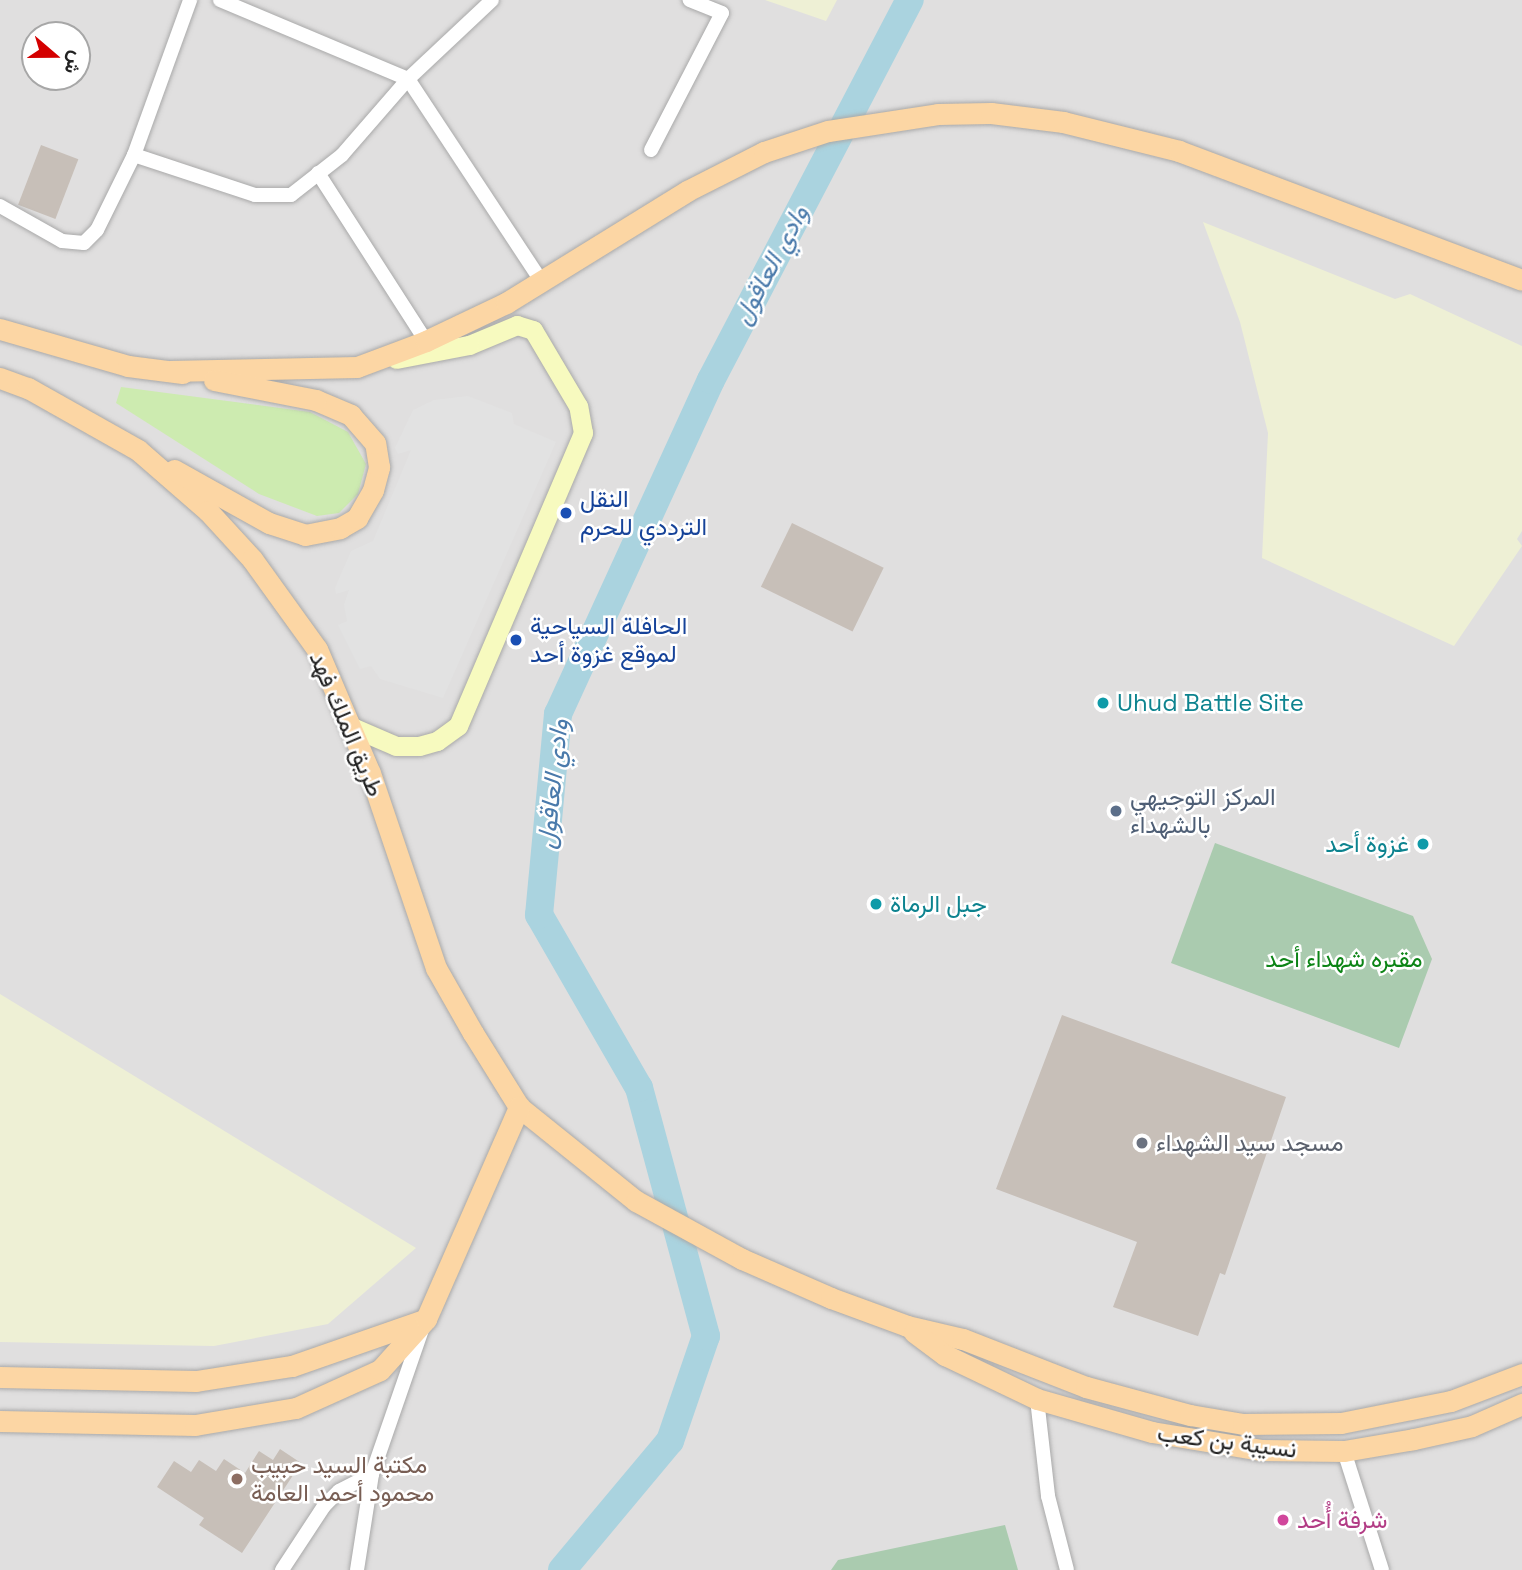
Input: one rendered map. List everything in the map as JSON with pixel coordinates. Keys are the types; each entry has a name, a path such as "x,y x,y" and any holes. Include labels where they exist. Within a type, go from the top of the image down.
{"main road":[{"path":"170,371 357,367 426,341 542,282 687,191 764,152 841,128 938,114 991,113 1063,122 1179,151 1522,281"},
{"path":"0,329 128,366 170,371 316,400 351,415 375,443 379,467 373,490 358,518 340,528 305,535 269,523 138,450"},
{"name":"طريق الملك فهد","path":"0,378 39,394 138,450 208,511 252,559 317,649 352,727 436,968 519,1107 636,1201 742,1259 907,1326"},
{"path":"0,1421 195,1426 296,1408 380,1370 426,1319 519,1107"},
{"path":"0,1377 196,1381 292,1366 426,1319"},
{"path":"907,1326 962,1339 1086,1387 1190,1415 1243,1424 1341,1423 1392,1416 1451,1401 1522,1374"},
{"name":"نسيبة بن كعب","path":"907,1326 945,1355 1037,1399 1102,1420 1200,1442 1261,1450 1344,1451 1472,1426 1522,1404"}],"street":[{"path":"0,206 51,237 84,243 106,218 134,155 190,0"},
{"path":"220,0 408,79 542,282"},
{"path":"134,155 255,195 291,195 342,155 408,79 492,0"},
{"path":"650,150 722,13 689,0"},
{"path":"318,173 426,341"},
{"path":"352,727 396,746 419,746 437,741 458,726 583,433 578,406 533,330 517,325 469,345 357,367"},
{"path":"357,1570 372,1474 426,1319"},
{"path":"1037,1399 1048,1496 1067,1570"},
{"path":"1344,1451 1382,1570"},
{"path":"282,1570 324,1506 339,1490 372,1474"}],"shaded area":[{"path":"0,0 1522,0 1522,1570 0,1570"},
{"path":"468,396 512,413 514,424 556,442 443,698 380,679 371,666 360,669 338,625 347,621 344,605 349,590 336,594 335,588 351,551 373,541 411,450 398,454 395,448 413,410 434,400"}],"green space":[{"path":"765,0 837,0 826,21"},
{"path":"1203,222 1395,299 1410,294 1522,346 1522,531 1517,539 1522,546 1454,646 1262,558 1268,433 1240,322"},
{"path":"121,387 310,412 348,432 366,464 358,494 339,513 317,516 259,494 116,403"},
{"name":"مقبره شهداء أحد","path":"1215,843 1413,916 1432,959 1399,1048 1171,963"},
{"path":"0,994 416,1248 328,1324 214,1346 0,1342"},
{"path":"1005,1525 1018,1570 831,1570 838,1560"}],"building":[{"path":"41,145 78,159 55,219 18,205"},
{"path":"792,523 884,568 853,632 761,587"},
{"name":"مسجد سيد الشهداء","path":"1062,1015 1286,1097 1225,1275 1220,1273 1198,1336 1113,1307 1137,1242 996,1189"},
{"path":"280,1449 301,1463 242,1553 199,1525 204,1518 157,1487 174,1461 191,1472 199,1460 216,1471 224,1459 245,1473 259,1451 273,1460"}],"waterway":[{"name":"وادي العاقول","path":"562,1570 670,1441 706,1336 639,1088 539,915 558,714 711,380 910,0"}],"place":[{"name":"النقل الترددي للحرم","path":"566,513"},
{"name":"الحافلة السياحية لموقع غزوة أحد","path":"516,640"},
{"name":"Uhud Battle Site","path":"1103,703"},
{"name":"المركز التوجيهي بالشهداء","path":"1116,811"},
{"name":"غزوة أحد","path":"1423,844"},
{"name":"جبل الرماة","path":"876,904"},
{"name":"مسجد سيد الشهداء","path":"1142,1143"},
{"name":"مكتبة السيد حبيب محمود أحمد العامة","path":"237,1479"},
{"name":"شرفة أُحد","path":"1283,1520"}]}
